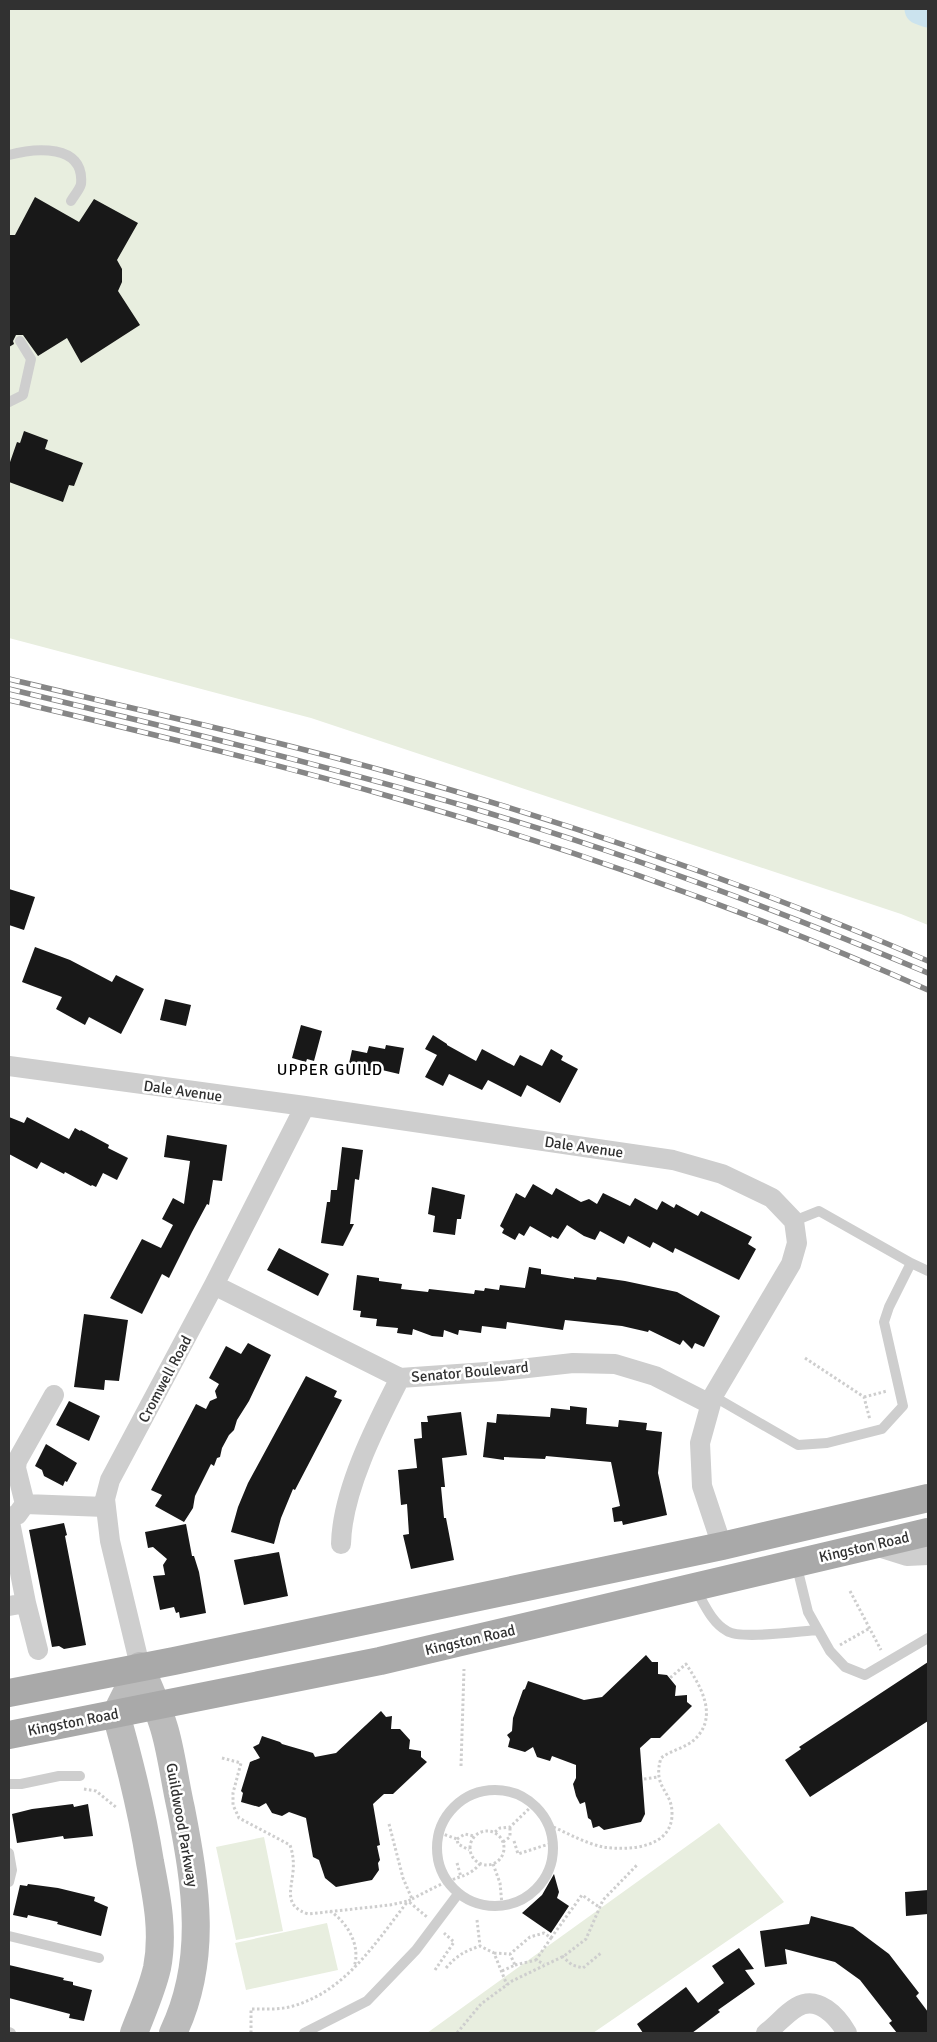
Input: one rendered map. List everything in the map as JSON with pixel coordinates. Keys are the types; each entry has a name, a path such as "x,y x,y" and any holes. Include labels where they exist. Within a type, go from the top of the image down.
{"main road":[{"path":"9,1692 174,1661 722,1546 928,1498"},
{"name":"Kingston Road","path":"9,1735 380,1661 928,1532"}],"street":[{"name":"Dale Avenue","path":"9,1066 305,1106 672,1160 722,1174 772,1198 794,1221"},
{"name":"Cromwell Road","path":"140,1666 110,1541 105,1499 110,1480 214,1285 305,1106"},
{"path":"722,1546 702,1486 700,1443 712,1400 791,1264 797,1243 794,1221"},
{"name":"Senator Boulevard","path":"214,1285 400,1378 501,1372 573,1362 615,1364 655,1376 712,1400"},
{"path":"341,1544 342,1524 352,1486 400,1378"},
{"path":"25,1504 13,1459 54,1394"},
{"path":"25,1504 105,1507"},
{"path":"25,1504 17,1515 9,1518 17,1604 38,1650"},
{"path":"872,1545 907,1556 928,1554"},
{"path":"134,2033 157,1969 160,1945 160,1915 140,1806 116,1714 140,1666"},
{"name":"Guildwood Parkway","path":"140,1666 165,1731 192,1868 197,1922 193,1969 184,2003 173,2033"},
{"path":"766,2033 797,2007 810,2002 819,2004 831,2014 847,2033"}],"lane":[{"path":"9,154 45,149 61,152 75,160 81,185 72,201"},
{"path":"9,402 23,395 31,359 20,341"},
{"path":"794,1221 819,1211 928,1271"},
{"path":"712,1400 798,1445 827,1443 882,1429 903,1406 884,1322 888,1307 911,1262"},
{"path":"796,1563 808,1612 830,1651 845,1667 865,1675 928,1638"},
{"path":"694,1587 712,1617 728,1632 741,1635 818,1630"},
{"path":"9,1784 21,1784 59,1776 80,1776"},
{"path":"485,1790 511,1792 534,1804 550,1825 554,1851 547,1876 530,1896 502,1905 480,1904 458,1894 442,1870 437,1845 444,1820 461,1800 485,1790"},
{"path":"9,1853 12,1870 9,1882"},
{"path":"304,2033 367,2000 416,1950 458,1894"},
{"path":"9,1936 99,1958"}],"path":[{"path":"805,1358 864,1397 872,1431"},
{"path":"864,1397 899,1388"},
{"path":"850,1591 888,1663"},
{"path":"830,1651 870,1628"},
{"path":"550,1825 603,1847 646,1846 656,1842 670,1826 671,1804 658,1777 661,1758 668,1752 694,1740 704,1728 706,1717 705,1696 686,1664 670,1678"},
{"path":"461,1766 464,1669"},
{"path":"222,1758 241,1763 232,1792 233,1804 239,1818 290,1845 293,1854 293,1871 289,1894 301,1912 308,1914 329,1910 390,1905 410,1900 449,1881 473,1872 480,1864"},
{"path":"80,1776 83,1788 96,1791 118,1808 140,1806"},
{"path":"644,1778 658,1777"},
{"path":"457,1839 465,1834 474,1836 484,1831 495,1832 500,1828 510,1827 534,1804"},
{"path":"389,1824 410,1900 454,1942 435,1970"},
{"path":"503,1842 510,1837 510,1827"},
{"path":"457,1839 458,1844 469,1850 480,1864 492,1864 501,1858 503,1853 503,1842 495,1832"},
{"path":"440,1833 457,1839"},
{"path":"469,1850 474,1836"},
{"path":"514,1841 518,1854 552,1843"},
{"path":"457,1863 461,1877"},
{"path":"492,1864 500,1883 502,1905"},
{"path":"457,2033 481,2004 507,1985 562,1956 586,1939 603,1900 637,1865"},
{"path":"536,1960 582,1895 599,1907"},
{"path":"250,2033 251,2009 283,2008 312,1999 332,1987 353,1970 410,1900"},
{"path":"329,1910 339,1917 348,1929 356,1948 357,1958 353,1970"},
{"path":"477,1920 480,1946"},
{"path":"446,1968 455,1957 467,1950 480,1946 494,1953 510,1954 530,1937 544,1933 551,1938"},
{"path":"494,1953 507,1985"},
{"path":"562,1956 572,1965 583,1968 601,1953"},
{"path":"510,1954 515,1965"},
{"path":"502,1972 515,1965 536,1960 544,1964"}],"green space":[{"path":"9,9 928,9 928,925 901,914 311,718 9,638"},
{"path":"719,1823 784,1902 593,2033 427,2033"},
{"path":"264,1837 283,1931 236,1940 216,1847"},
{"path":"327,1923 338,1970 246,1990 235,1943"}],"building":[{"path":"35,197 79,222 94,199 138,223 117,260 122,269 122,282 118,291 140,325 81,363 67,338 38,356 23,335 16,335 13,341 14,344 9,347 9,235 15,235"},
{"path":"24,431 48,440 45,449 83,463 74,486 69,485 63,502 9,482 9,465 17,442 20,443"},
{"path":"9,889 35,897 24,930 9,925"},
{"path":"35,947 70,960 112,982 116,975 144,989 121,1034 89,1017 85,1025 56,1009 62,997 22,982"},
{"path":"165,999 191,1005 186,1026 160,1020"},
{"path":"301,1025 322,1031 314,1061 307,1059 306,1062 292,1058"},
{"path":"433,1035 476,1061 482,1049 514,1066 520,1055 542,1066 551,1049 563,1056 561,1060 578,1069 560,1103 527,1085 521,1097 488,1080 482,1090 449,1074 443,1086 425,1077 437,1055 425,1049"},
{"path":"386,1045 404,1048 399,1074 382,1070 381,1075 348,1068 352,1050 367,1053 369,1046 385,1049"},
{"path":"9,1117 24,1123 27,1117 69,1139 75,1128 81,1130 109,1145 108,1148 128,1158 117,1180 103,1173 96,1187 41,1162 37,1169 9,1154"},
{"path":"167,1135 227,1145 222,1181 213,1180 209,1205 207,1204 169,1278 162,1274 142,1314 110,1298 142,1239 161,1248 173,1225 162,1219 173,1198 184,1204 190,1161 164,1157"},
{"path":"342,1147 363,1150 359,1180 355,1179 350,1224 354,1224 343,1246 321,1243 327,1202 330,1202 331,1190 337,1190"},
{"path":"533,1184 552,1195 556,1188 581,1202 589,1199 597,1204 603,1193 630,1206 635,1198 657,1210 662,1201 674,1208 676,1204 698,1216 701,1211 752,1237 748,1244 756,1249 739,1280 675,1248 673,1253 653,1242 650,1248 628,1236 624,1244 600,1231 595,1240 584,1236 567,1225 558,1239 552,1236 551,1238 530,1226 524,1236 519,1233 515,1240 502,1233 504,1229 500,1226 516,1193 525,1198"},
{"path":"432,1187 465,1195 461,1219 457,1219 455,1235 433,1232 435,1216 428,1214"},
{"path":"279,1248 329,1274 318,1296 267,1270"},
{"path":"529,1267 541,1269 541,1274 574,1279 574,1277 596,1280 597,1277 677,1292 720,1316 704,1347 695,1343 692,1349 683,1340 680,1345 649,1330 648,1332 622,1326 565,1320 563,1330 507,1322 506,1329 482,1326 481,1333 459,1330 458,1335 444,1330 443,1337 432,1336 413,1329 412,1335 397,1333 398,1328 376,1326 377,1319 360,1317 361,1311 353,1310 357,1275 379,1278 379,1281 402,1284 401,1289 428,1292 429,1289 474,1294 475,1290 484,1291 485,1288 499,1290 500,1285 525,1288"},
{"path":"84,1314 128,1320 119,1381 105,1380 104,1390 74,1387"},
{"path":"248,1343 271,1355 249,1401 237,1420 234,1430 222,1448 220,1457 217,1458 214,1466 211,1464 195,1496 193,1508 184,1522 155,1506 162,1495 151,1490 196,1404 206,1409 210,1401 217,1398 215,1391 219,1384 209,1378 226,1346 241,1354"},
{"path":"306,1376 337,1391 334,1397 342,1400 295,1490 293,1489 281,1518 274,1544 231,1532 238,1507 248,1483"},
{"path":"69,1401 100,1416 89,1441 56,1425"},
{"path":"570,1406 587,1408 586,1424 618,1427 619,1420 647,1423 646,1430 662,1432 658,1473 667,1515 623,1525 622,1521 614,1522 612,1508 620,1506 611,1462 546,1456 545,1459 504,1457 504,1460 483,1457 487,1422 496,1423 497,1414 550,1417 551,1408 570,1410"},
{"path":"461,1412 467,1455 442,1458 445,1487 441,1487 444,1518 446,1518 454,1560 411,1569 403,1535 409,1534 407,1504 401,1505 398,1470 417,1468 414,1439 422,1438 421,1422 428,1422 427,1416"},
{"path":"46,1444 77,1463 63,1486 44,1476 42,1470 35,1466"},
{"path":"64,1523 86,1645 64,1649 59,1646 52,1647 29,1530"},
{"path":"186,1524 192,1556 194,1556 199,1572 206,1613 180,1618 179,1612 176,1613 174,1607 160,1610 153,1576 165,1575 163,1565 167,1559 153,1547 148,1548 145,1532"},
{"path":"279,1552 288,1596 244,1605 234,1560"},
{"path":"646,1655 652,1662 658,1662 658,1674 667,1675 676,1686 675,1696 687,1695 687,1702 692,1706 660,1738 651,1738 640,1748 645,1814 641,1822 604,1830 599,1826 593,1828 591,1820 588,1818 585,1802 580,1804 576,1796 573,1784 576,1778 576,1765 552,1756 550,1761 537,1757 533,1747 525,1752 508,1747 510,1739 507,1735 512,1731 513,1718 528,1681 584,1700 602,1697"},
{"path":"928,1662 928,1721 810,1797 785,1760 801,1749 799,1747"},
{"path":"381,1711 386,1717 392,1716 391,1729 400,1729 410,1740 409,1749 421,1751 421,1757 427,1762 393,1794 384,1794 373,1804 380,1845 377,1846 380,1860 378,1863 379,1870 372,1880 336,1887 325,1878 319,1860 313,1857 306,1818 289,1812 282,1816 272,1813 266,1803 259,1807 241,1802 243,1793 241,1791 250,1762 260,1758 253,1747 259,1744 262,1736 313,1753 315,1757 336,1753"},
{"path":"73,1804 74,1807 88,1804 93,1836 64,1839 63,1836 17,1843 12,1814 32,1809"},
{"path":"554,1874 559,1892 557,1898 569,1906 551,1933 522,1913 542,1895"},
{"path":"28,1884 58,1888 95,1897 94,1901 108,1907 101,1936 57,1924 58,1922 28,1915 27,1918 13,1915 20,1885 27,1886"},
{"path":"928,1890 928,1914 906,1916 905,1892"},
{"path":"811,1916 853,1927 889,1954 919,1993 916,1996 928,2012 928,2033 897,2033 889,2023 892,2021 860,1980 835,1962 785,1949 787,1964 765,1967 760,1931 809,1924"},
{"path":"739,1948 754,1969 745,1970 755,1984 718,2010 720,2012 692,2033 643,2033 637,2024 686,1987 698,2003 724,1983 712,1966"},
{"path":"9,1965 64,1978 63,1980 73,1982 73,1985 92,1990 84,2021 69,2018 70,2014 9,1998"}],"waterway":[{"path":"920,9 928,12"}],"railway":[{"path":"9,679 302,749 399,775 533,815 732,883 928,961"},
{"path":"9,689 297,760 527,825 643,863 758,905 928,973"},
{"path":"9,700 299,771 530,839 598,861 731,909 928,990"}],"district":[{"name":"UPPER GUILD","path":"330,1069"}]}
